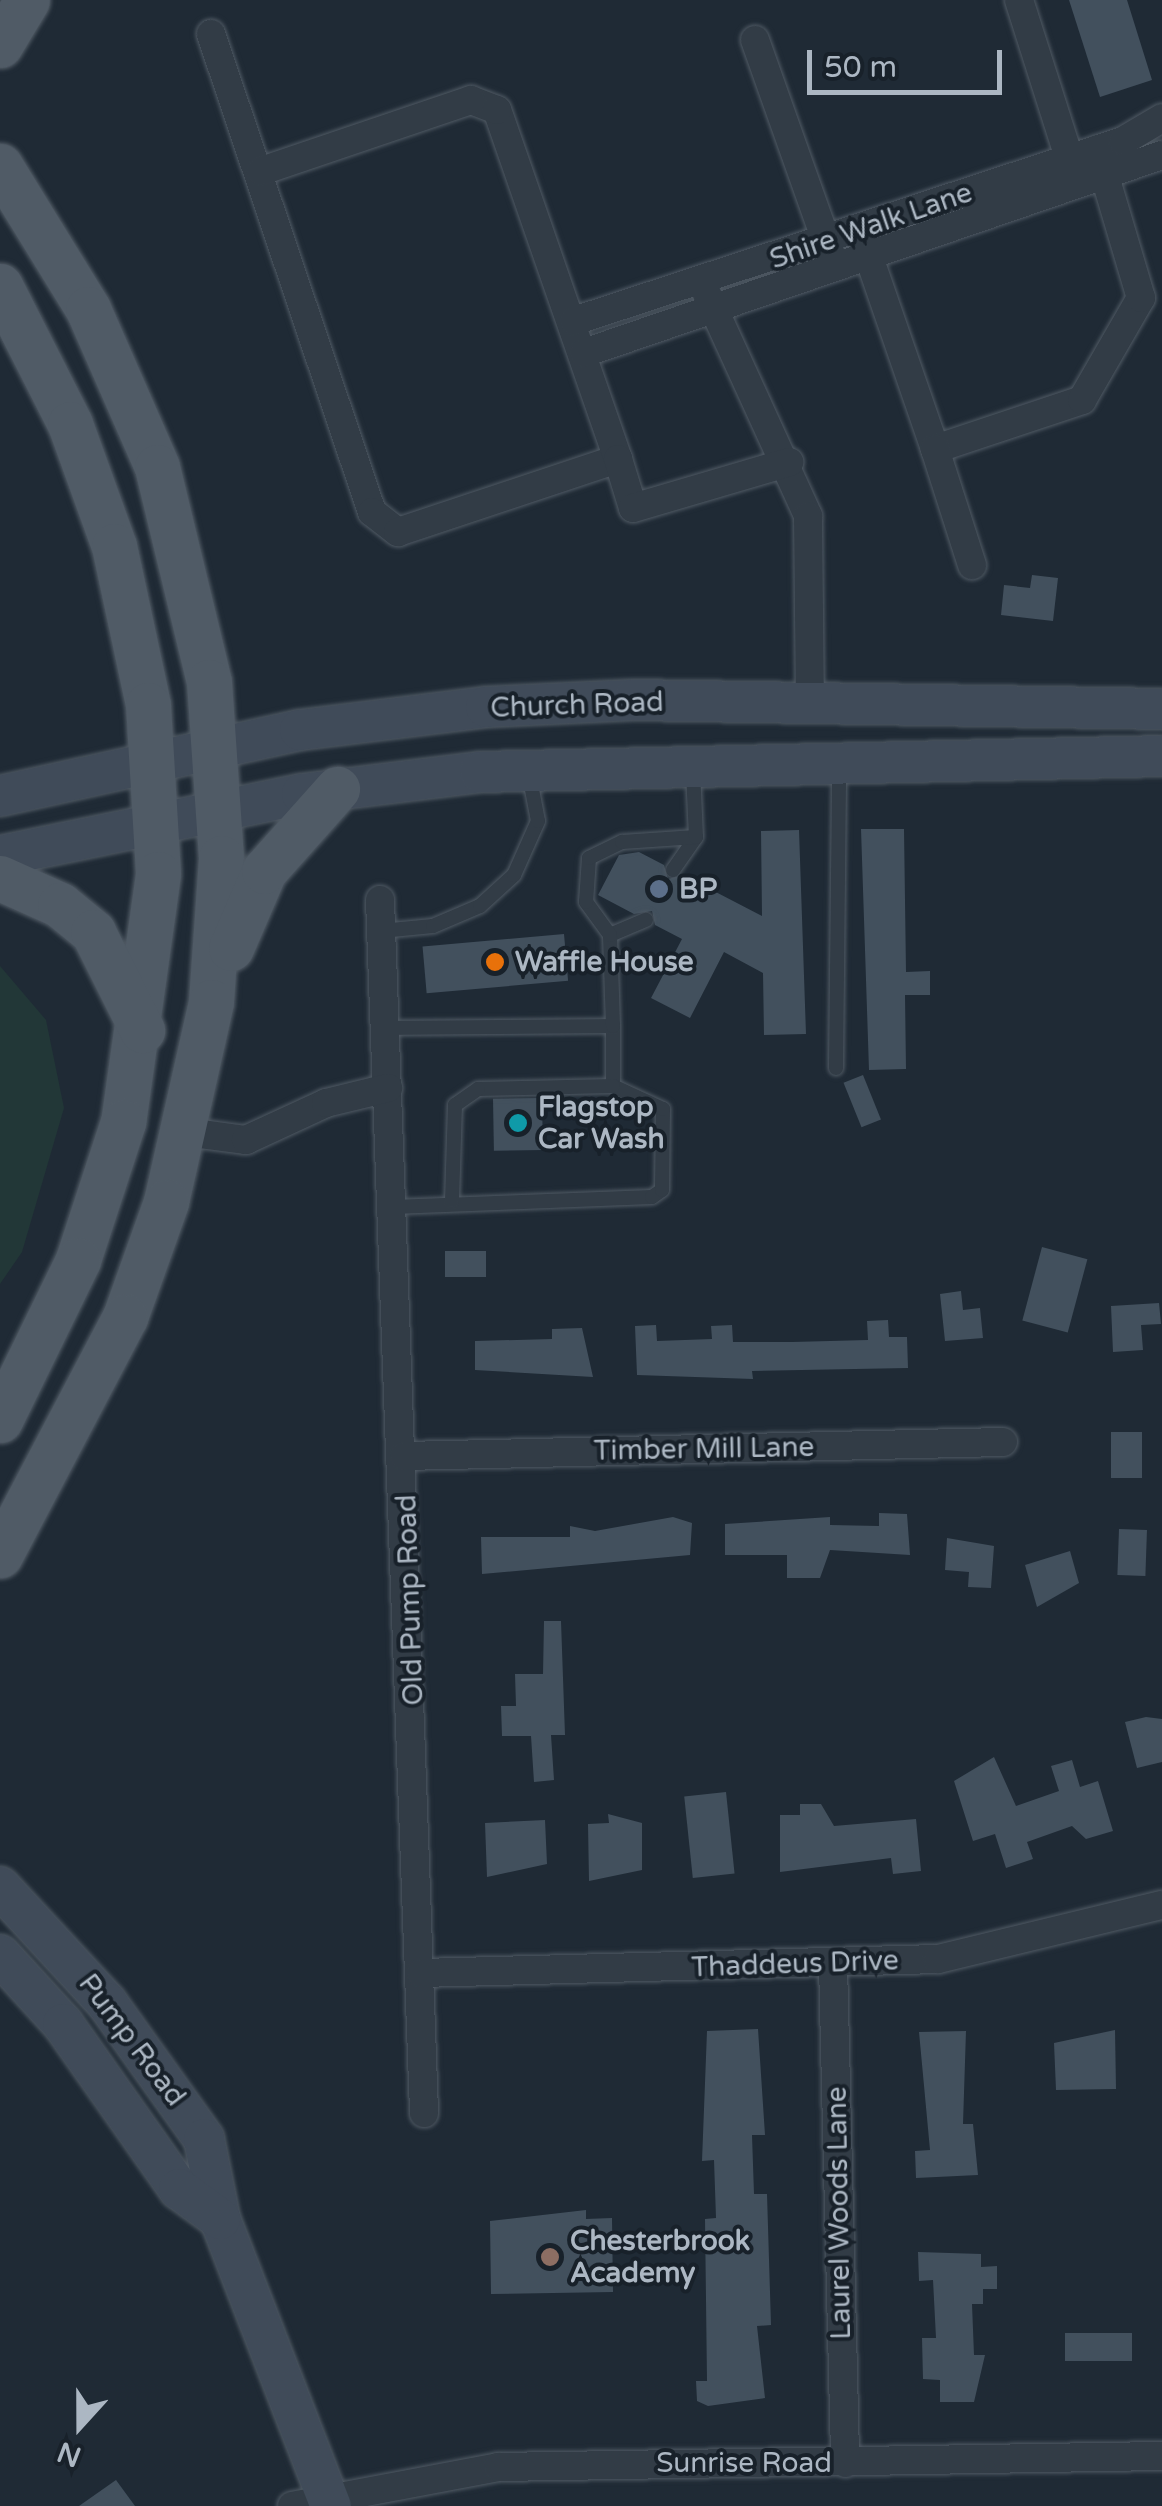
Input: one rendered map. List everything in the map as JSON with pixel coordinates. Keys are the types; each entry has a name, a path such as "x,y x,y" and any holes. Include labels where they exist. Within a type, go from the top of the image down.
{"main road":[{"path":"0,45 26,0"},
{"path":"0,158 0,167 95,323 157,467 199,625 220,810 211,1002 186,1132 126,1317 0,1554"},
{"path":"0,286 98,494 134,628 152,760 156,823 142,1032 78,1260 0,1420"},
{"name":"Church Road","path":"0,796 215,747 503,706 810,704 1162,709"},
{"path":"0,856 337,789 528,768 1162,756"},
{"path":"211,1002 254,886 337,789"},
{"path":"0,878 60,905 93,932 142,1032"},
{"name":"Pump Road","path":"0,1887 157,2066 204,2139 220,2219 317,2503"},
{"name":"Pump Road","path":"0,1955 63,2024 179,2189 220,2219"}],"street":[{"path":"1019,0 1073,171"},
{"path":"211,34 261,171 372,512 398,532 618,459"},
{"path":"756,40 831,254"},
{"path":"261,171 471,100 497,110 574,322 633,508 790,462"},
{"name":"Shire Walk Lane","path":"1101,162 1162,118"},
{"name":"Shire Walk Lane","path":"584,353 708,296 1101,162 1162,154"},
{"path":"935,449 1082,400 1096,382 1141,298 1101,162"},
{"path":"864,243 972,565"},
{"path":"708,296 740,382 790,462 808,516 810,704"},
{"name":"Shire Walk Lane","path":"574,322 708,296"},
{"name":"Old Pump Road","path":"380,900 404,1456 424,2113"},
{"path":"186,1132 246,1140 326,1102 388,1088"},
{"name":"Timber Mill Lane","path":"404,1456 1003,1442"},
{"name":"Thaddeus Drive","path":"421,1973 833,1964 980,1954 1162,1905"},
{"name":"Laurel Woods Lane","path":"833,1964 845,2463"},
{"name":"Sunrise Road","path":"317,2503 498,2467 1162,2456"}],"lane":[{"path":"836,1068 838,760"},
{"path":"674,870 696,837 692,763"},
{"path":"381,931 433,926 480,906 514,876 538,821 528,768"},
{"path":"613,1086 610,935 586,902 589,858 622,842 696,837"},
{"path":"610,935 646,920"},
{"path":"385,1028 613,1026"},
{"path":"393,1208 452,1201 662,1190 663,1109 613,1086 478,1089 455,1105 452,1201"}],"green space":[{"path":"0,966 46,1020 64,1108 22,1252 0,1284"}],"building":[{"path":"1069,0 1127,0 1152,80 1100,97"},
{"path":"1032,575 1058,578 1053,621 1001,615 1004,585 1030,588"},
{"path":"861,829 904,829 906,972 930,971 930,995 905,995 906,1069 869,1070"},
{"path":"799,830 806,1034 764,1035 763,973 724,952 690,1018 651,998 682,939 655,925 652,911 634,914 598,895 619,855 639,852 664,865 668,879 683,875 762,916 761,831"},
{"name":"Waffle House","path":"564,934 568,981 427,993 423,946"},
{"path":"863,1075 881,1120 862,1127 844,1083"},
{"name":"Flagstop Car Wash","path":"542,1098 543,1150 494,1151 493,1099"},
{"path":"1042,1247 1087,1259 1068,1333 1022,1320"},
{"path":"445,1251 486,1251 486,1277 445,1277"},
{"path":"961,1291 963,1310 980,1308 983,1338 945,1341 940,1294"},
{"path":"1159,1303 1161,1324 1141,1325 1143,1350 1113,1352 1111,1306"},
{"path":"888,1320 889,1337 907,1337 908,1368 752,1371 753,1379 637,1375 635,1326 656,1325 657,1341 712,1339 711,1326 732,1325 733,1342 792,1342 868,1340 867,1321"},
{"path":"582,1328 593,1377 475,1370 475,1341 552,1339 552,1329"},
{"path":"1111,1432 1142,1432 1142,1478 1111,1478"},
{"path":"879,1513 907,1514 910,1555 830,1550 820,1578 787,1578 787,1555 725,1555 725,1524 830,1517 830,1525 879,1526"},
{"path":"673,1517 692,1523 690,1555 482,1574 481,1537 570,1537 570,1526 595,1531"},
{"path":"1119,1529 1147,1530 1145,1576 1117,1575"},
{"path":"947,1538 994,1546 991,1588 968,1587 969,1572 945,1570"},
{"path":"1070,1551 1079,1583 1037,1607 1025,1565"},
{"path":"544,1621 561,1621 565,1735 551,1735 554,1780 534,1782 531,1736 502,1736 501,1706 516,1706 515,1674 543,1674"},
{"path":"1146,1717 1162,1719 1162,1762 1137,1768 1125,1722"},
{"path":"994,1757 1016,1806 1059,1791 1051,1766 1072,1760 1080,1787 1098,1781 1113,1831 1086,1839 1072,1826 1027,1842 1033,1859 1006,1868 995,1834 973,1841 954,1781"},
{"path":"726,1792 735,1874 693,1878 684,1796"},
{"path":"800,1804 821,1804 834,1826 916,1819 921,1871 893,1874 891,1858 780,1872 780,1815 800,1815"},
{"path":"608,1814 642,1823 642,1870 589,1881 588,1824 609,1823"},
{"path":"545,1820 547,1864 487,1877 485,1823"},
{"path":"758,2029 765,2135 752,2135 754,2194 767,2194 771,2325 757,2326 765,2398 708,2406 697,2401 696,2381 707,2381 705,2219 716,2218 714,2160 702,2161 707,2031"},
{"path":"1115,2030 1116,2089 1056,2090 1054,2043"},
{"path":"966,2031 963,2124 973,2124 978,2175 916,2178 915,2151 930,2150 919,2032"},
{"name":"Chesterbrook Academy","path":"586,2210 586,2219 612,2218 613,2292 491,2294 490,2221"},
{"path":"918,2252 981,2254 981,2267 997,2266 997,2289 983,2289 983,2304 972,2304 974,2355 985,2355 974,2402 940,2402 940,2380 923,2379 922,2338 936,2338 933,2280 919,2281"},
{"path":"1065,2333 1132,2333 1132,2361 1065,2361"},
{"path":"116,2480 135,2506 79,2506"}],"place":[{"name":"BP","path":"659,889"},
{"name":"Waffle House","path":"495,962"},
{"name":"Flagstop Car Wash","path":"518,1123"},
{"name":"Chesterbrook Academy","path":"550,2257"}]}
